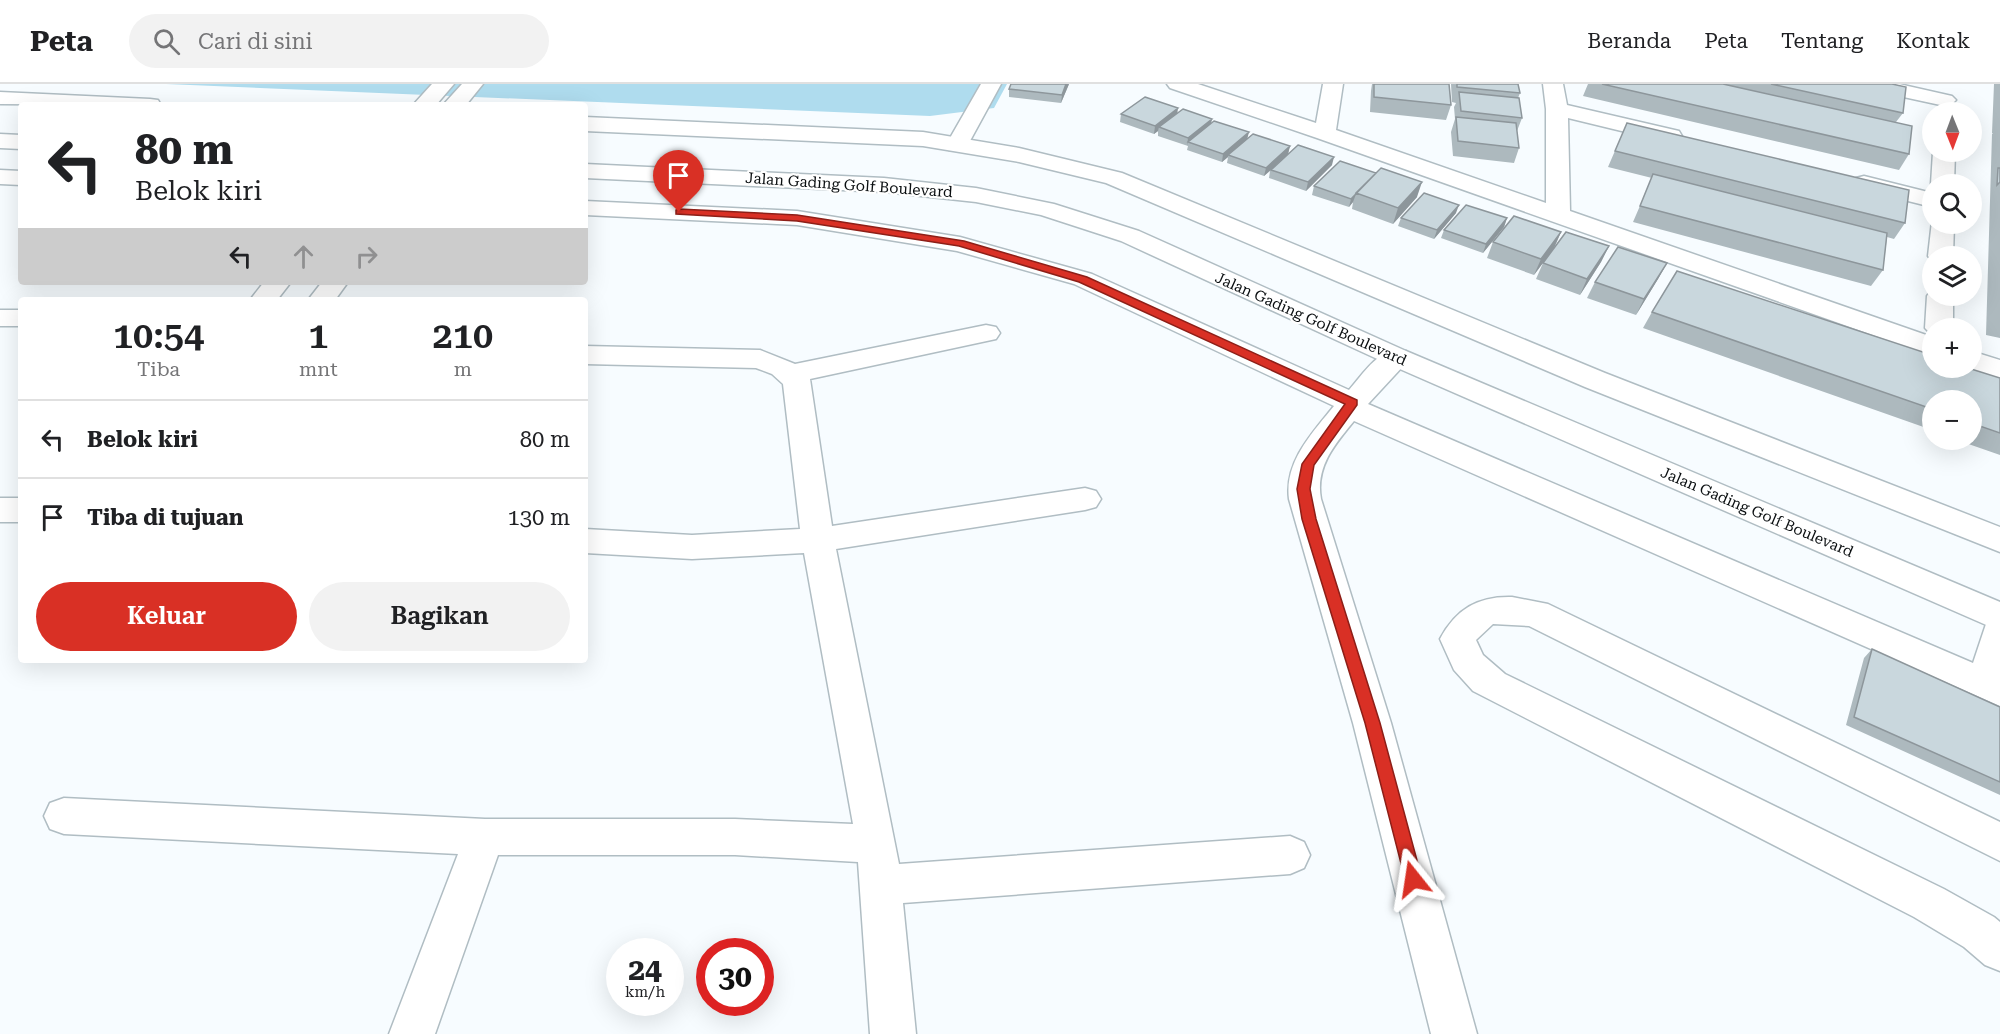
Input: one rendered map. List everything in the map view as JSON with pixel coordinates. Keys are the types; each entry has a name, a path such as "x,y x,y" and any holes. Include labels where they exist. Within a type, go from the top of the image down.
{"street":[{"path":"427,102 444,84"},
{"path":"457,102 473,84"},
{"path":"957,145 991,84"},
{"path":"1177,84 1325,133 1922,343"},
{"path":"1325,133 1333,84"},
{"path":"1553,84 1557,109 1558,215"},
{"path":"1869,84 1945,99"},
{"path":"0,98 86,102"},
{"path":"1557,109 1693,142"},
{"path":"588,124 923,139 1019,155 1114,178 1595,380 2000,540"},
{"path":"0,141 18,142"},
{"name":"Jalan Gading Golf Boulevard","path":"588,171 884,185 976,195 1046,209 1130,236 1396,357 2000,617"},
{"path":"0,177 18,178"},
{"path":"1841,178 1922,198"},
{"path":"588,208 797,218 960,244 1083,279 1351,405 1993,688 2000,628"},
{"path":"265,297 275,285"},
{"path":"323,297 333,285"},
{"path":"0,318 18,318"},
{"path":"793,375 986,333"},
{"path":"588,355 750,358 768,362 793,375 797,381 818,540 877,844 893,1034"},
{"path":"1396,357 1351,405 1308,464 1304,478 1306,503 1372,723 1454,1034"},
{"path":"1982,364 2000,370"},
{"path":"588,541 692,547 818,540 1085,499"},
{"path":"0,510 18,510"},
{"path":"2000,842 1536,614 1516,610 1480,614 1466,623 1458,639 1463,656 1473,672 1492,685 1929,903 1979,932 2000,950"},
{"path":"64,816 485,837 735,837 877,844"},
{"path":"412,1034 485,837"},
{"path":"881,885 1290,855"}],"shaded area":[{"path":"166,84 1007,84 994,108 930,116"}],"building":[{"path":"1011,84 1066,84 1062,95 1009,89"},
{"path":"1374,84 1449,84 1451,105 1374,97"},
{"path":"1457,84 1518,84 1520,93 1457,87"},
{"path":"1602,84 1723,84 1912,126 1909,154"},
{"path":"1771,84 1892,84 1906,87 1903,113"},
{"path":"1459,92 1519,98 1522,118 1461,111"},
{"path":"1145,97 1178,108 1155,126 1121,114"},
{"path":"1183,109 1212,119 1188,138 1159,127"},
{"path":"1456,117 1516,123 1519,148 1458,141"},
{"path":"1214,121 1249,132 1223,154 1188,142"},
{"path":"1627,123 1909,190 1905,223 1615,151"},
{"path":"1253,134 1290,146 1266,168 1228,155"},
{"path":"1298,145 1334,157 1308,182 1271,170"},
{"path":"1340,161 1376,173 1351,199 1314,186"},
{"path":"1381,168 1422,182 1398,208 1356,193"},
{"path":"1998,168 2000,168 2000,182 1997,185"},
{"path":"1653,174 1887,233 1883,270 1640,206"},
{"path":"1424,193 1459,205 1437,230 1401,218"},
{"path":"1466,205 1507,218 1486,244 1444,230"},
{"path":"1514,216 1561,232 1541,259 1493,242"},
{"path":"1566,232 1609,246 1587,279 1543,263"},
{"path":"1618,247 1667,263 1644,299 1595,282"},
{"path":"1677,271 1922,352 1922,378 1982,378 1982,372 2000,378 2000,433 1982,427 1982,390 1922,390 1922,406 1652,312"},
{"path":"1872,649 2000,707 2000,782 1854,717"}],"route":[{"path":"679,212 797,218 960,244 1083,279 1353,403 1308,464 1304,489 1309,519 1372,723 1413,879"}]}
